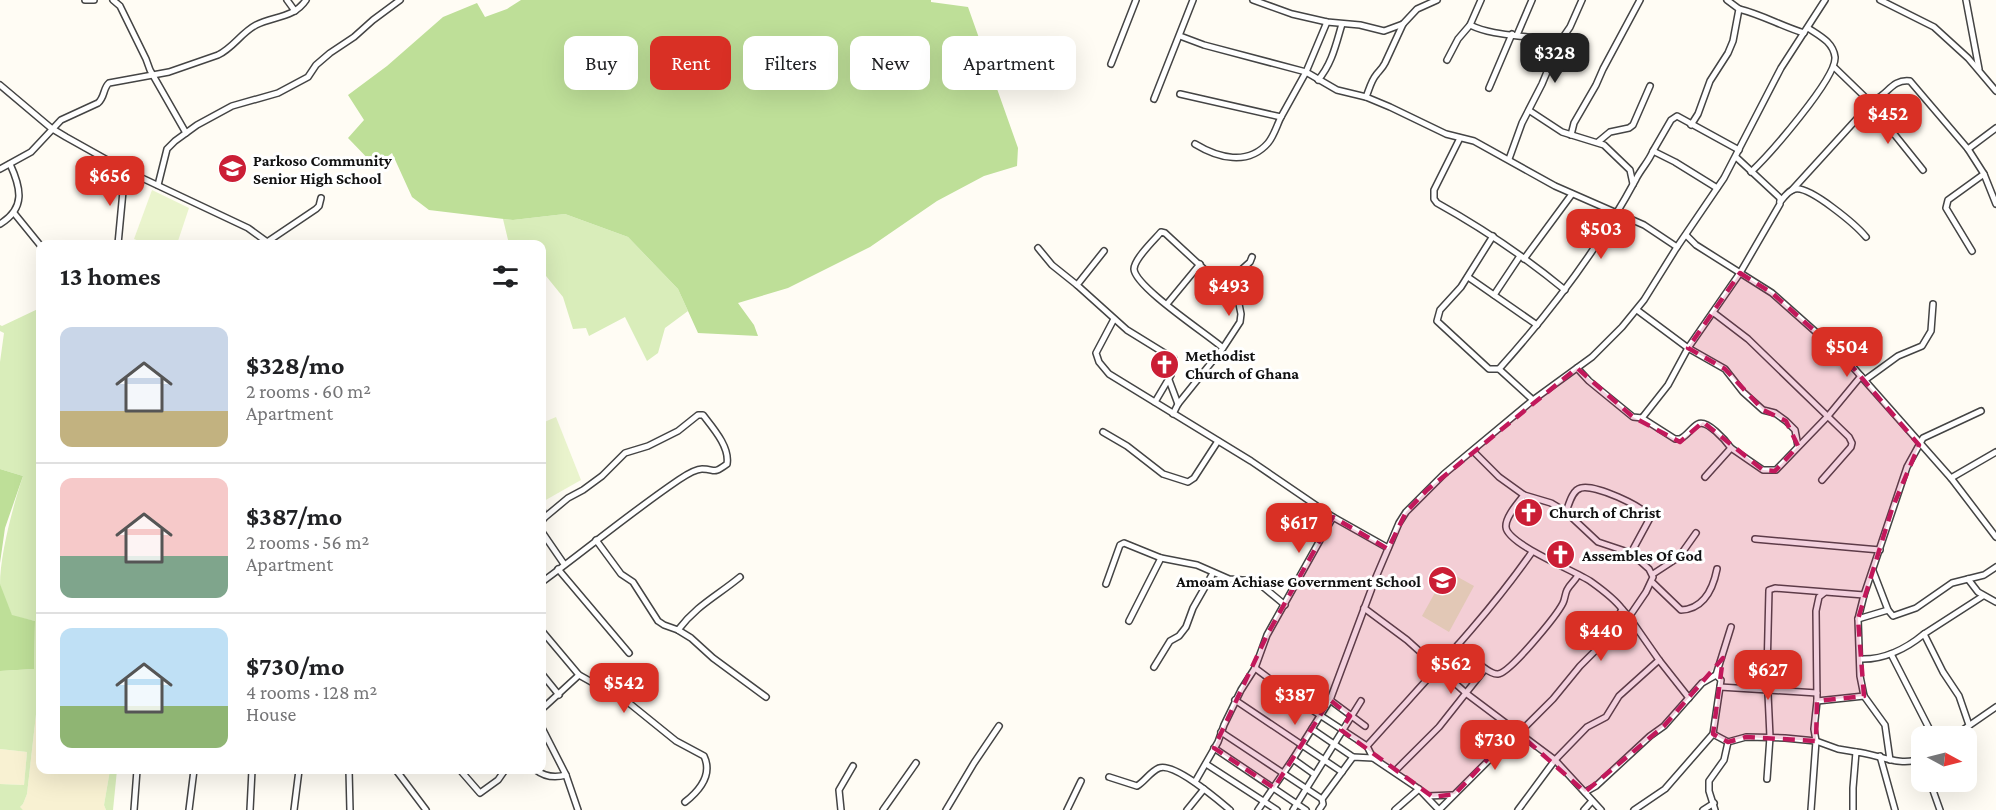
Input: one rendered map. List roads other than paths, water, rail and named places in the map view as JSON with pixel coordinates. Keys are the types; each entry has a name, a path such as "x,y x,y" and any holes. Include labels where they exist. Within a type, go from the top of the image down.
{"street":[{"path":"85,0 94,0"},
{"path":"113,0 120,6 153,76 186,134"},
{"path":"287,0 296,11"},
{"path":"0,169 31,152 51,128 61,120 98,103 103,98 105,87 109,83 180,69 226,52 255,26 299,10 306,0"},
{"path":"158,184 167,148 232,106 278,93 308,77 316,65 330,53 400,0"},
{"path":"1111,64 1136,0"},
{"path":"1154,99 1192,0"},
{"path":"1253,0 1293,14 1327,22 1360,25 1384,31 1403,24"},
{"path":"1366,97 1376,74 1386,62 1387,55 1399,36 1403,24 1417,9 1437,0"},
{"path":"1447,60 1458,39 1470,25 1481,0"},
{"path":"1490,88 1532,0"},
{"path":"1509,159 1522,123 1530,111 1559,43 1570,27 1582,0"},
{"path":"1571,135 1574,123 1640,0"},
{"path":"1727,0 1739,9 1759,14 1786,28 1806,31 1830,45 1835,57 1829,78 1751,172"},
{"path":"1258,810 1330,700 1399,523 1415,501 1444,474 1610,340 1636,310 1736,157 1781,68 1825,0"},
{"path":"1880,0 1934,27 1980,70 1996,91"},
{"path":"1966,0 1980,70"},
{"path":"1691,124 1698,114 1710,81 1728,53 1733,41 1739,9"},
{"path":"1195,144 1209,153 1246,157 1253,156 1269,142 1306,72 1327,22"},
{"path":"1318,80 1326,72 1342,24"},
{"path":"1470,25 1559,43"},
{"path":"1180,36 1204,45 1306,72 1329,87 1366,97 1446,134 1474,141 1572,194 1644,225 1677,247"},
{"path":"1833,67 1872,103 1923,170"},
{"path":"1326,72 1329,87"},
{"path":"1642,418 1668,385 1688,348 1740,273 1780,201 1872,103 1896,82 1910,81 1968,149 1984,174 1996,204"},
{"path":"0,85 51,128 125,170 248,228 264,240"},
{"path":"1598,142 1610,132 1634,125 1650,86"},
{"path":"1180,94 1281,117"},
{"path":"1530,111 1554,128 1598,142 1630,170 1633,185"},
{"path":"1499,369 1565,290 1617,214 1671,120 1677,116 1739,150"},
{"path":"1968,149 1996,128"},
{"path":"1460,138 1434,190 1434,199 1493,236 1565,290"},
{"path":"1653,151 1717,188"},
{"path":"1736,157 1780,201"},
{"path":"0,224 14,213 18,200 19,188 10,164"},
{"path":"117,240 125,170"},
{"path":"1630,170 1641,170"},
{"path":"1972,251 1948,214 1947,204 1948,200 1984,174"},
{"path":"1792,190 1798,189 1814,194 1866,237"},
{"path":"1494,295 1572,194"},
{"path":"272,240 316,209 321,198"},
{"path":"14,213 36,240"},
{"path":"1173,414 1178,404 1223,348 1240,322 1241,314 1237,301 1223,286 1163,232 1137,260 1134,266 1136,276 1146,287 1223,348"},
{"path":"1686,235 1696,245 1772,293 1844,357 1919,445 1951,478 1996,537"},
{"path":"1493,236 1468,277 1440,310 1437,321 1489,369 1499,369 1533,400"},
{"path":"1038,248 1052,265 1113,319 1140,339 1172,356 1174,369 1155,402"},
{"path":"1077,285 1104,251"},
{"path":"1223,286 1250,262 1252,257"},
{"path":"1167,304 1200,264"},
{"path":"1468,277 1537,325"},
{"path":"1577,368 1589,381 1633,417 1642,418 1675,439 1680,439 1703,422 1731,448 1763,470 1771,471 1776,470 1863,378 1898,356 1923,346 1931,332 1933,304"},
{"path":"1636,310 1688,348 1725,369 1743,392 1762,410 1775,413 1795,430 1798,446"},
{"path":"1714,313 1748,339 1849,437 1852,442 1851,447 1822,480"},
{"path":"1113,319 1097,350 1097,357 1109,374 1218,441 1333,517 1388,548"},
{"path":"1169,380 1178,404"},
{"path":"1890,760 1885,725 1864,696 1860,676 1858,619 1864,595 1907,467 1923,438 1981,411"},
{"path":"546,516 568,498 602,476 625,453 678,431 698,415 703,415 728,457 727,464 714,472 702,469 682,478 546,579"},
{"path":"1103,432 1127,446 1163,474 1185,482 1194,478 1218,441"},
{"path":"1705,477 1731,448"},
{"path":"1473,451 1499,477 1524,495 1551,503 1566,512 1598,542 1631,553 1649,569 1653,574 1652,582 1629,617"},
{"path":"1951,478 1996,452"},
{"path":"1566,512 1574,492 1583,487 1602,491 1647,512 1650,518 1631,553"},
{"path":"1524,495 1506,521 1505,529 1508,534 1532,552 1541,554 1589,580 1618,603 1689,698"},
{"path":"1195,782 1214,748 1235,700 1255,669 1267,636 1333,517"},
{"path":"1653,574 1679,557 1696,532"},
{"path":"546,538 564,564"},
{"path":"1755,539 1880,550"},
{"path":"596,540 621,574 633,582 658,621 678,630 766,696"},
{"path":"1106,584 1122,543 1124,543 1161,558 1197,565 1229,579 1256,581 1285,605"},
{"path":"1367,746 1458,645 1508,586 1532,552"},
{"path":"1129,621 1161,558"},
{"path":"1873,571 1888,610 1893,616 1916,608 1952,583 1984,575 1996,567"},
{"path":"558,569 629,653"},
{"path":"1652,582 1681,610 1692,610 1714,586 1718,569"},
{"path":"1154,667 1170,641 1179,636 1186,627 1193,608 1213,573"},
{"path":"1458,645 1485,669 1500,674 1522,655 1549,623 1563,603 1566,591 1578,575"},
{"path":"678,630 695,610 740,577"},
{"path":"1968,579 1983,596 1996,602"},
{"path":"1767,779 1770,737 1767,672 1769,590 1775,588 1864,595"},
{"path":"1811,810 1816,741 1814,729 1817,701 1816,611 1819,597 1824,593"},
{"path":"1860,658 1872,660 1884,658 1917,640 1983,596"},
{"path":"1364,608 1407,640 1467,694 1555,760 1601,810"},
{"path":"1312,729 1353,757 1373,758 1395,771 1427,796 1439,810 1517,731 1553,699 1580,666 1607,639 1622,609"},
{"path":"1858,619 1888,610"},
{"path":"1585,792 1596,786 1664,726 1702,683 1716,675 1731,627"},
{"path":"1924,634 1943,672 1959,696 1969,725 1996,707"},
{"path":"546,636 579,675 629,703 676,741 704,756 707,763 702,786 685,802"},
{"path":"1891,654 1928,726"},
{"path":"1518,810 1555,760 1587,727 1606,717 1619,696 1659,660"},
{"path":"1255,669 1320,716 1367,746 1373,758"},
{"path":"1395,771 1467,694 1485,669"},
{"path":"546,706 579,675"},
{"path":"1634,810 1665,789 1713,734 1721,681 1716,675"},
{"path":"546,679 559,695"},
{"path":"1720,687 1817,693"},
{"path":"1817,701 1864,696"},
{"path":"1235,700 1342,772"},
{"path":"1330,700 1365,726"},
{"path":"1293,810 1361,701"},
{"path":"946,810 999,726"},
{"path":"1221,732 1322,800"},
{"path":"1713,734 1728,742 1746,737 1816,741 1838,749 1880,756 1890,760 1911,762"},
{"path":"546,736 566,775 578,810"},
{"path":"1715,810 1709,791 1709,782 1724,760 1728,742"},
{"path":"1214,748 1306,810"},
{"path":"1853,810 1852,788 1856,752"},
{"path":"1880,756 1895,810"},
{"path":"1319,810 1323,804 1322,800 1353,757"},
{"path":"1293,759 1314,774"},
{"path":"883,810 916,763"},
{"path":"1206,764 1276,810"},
{"path":"841,810 839,790 853,766"},
{"path":"1108,777 1137,786 1154,771 1164,767 1195,782 1230,810"},
{"path":"134,810 137,774"},
{"path":"189,810 194,774"},
{"path":"250,810 252,774"},
{"path":"294,810 298,774"},
{"path":"349,774 350,810"},
{"path":"399,774 426,810"},
{"path":"463,774 480,793 498,780 502,774"},
{"path":"545,774 566,775"},
{"path":"1067,810 1082,781"},
{"path":"1187,810 1204,789"},
{"path":"1395,810 1419,789"},
{"path":"1934,792 1940,810"},
{"path":"1427,796 1442,797 1455,794"},
{"path":"1584,810 1592,801"},
{"path":"1703,810 1714,803"}],"place":[{"name":"Parkoso Community Senior High School","path":"232,169"},
{"name":"Methodist Church of Ghana","path":"1164,364"},
{"name":"Church of Christ","path":"1528,512"},
{"name":"Assembles Of God","path":"1561,555"},
{"name":"Amoam Achiase Government School","path":"1442,581"}]}
